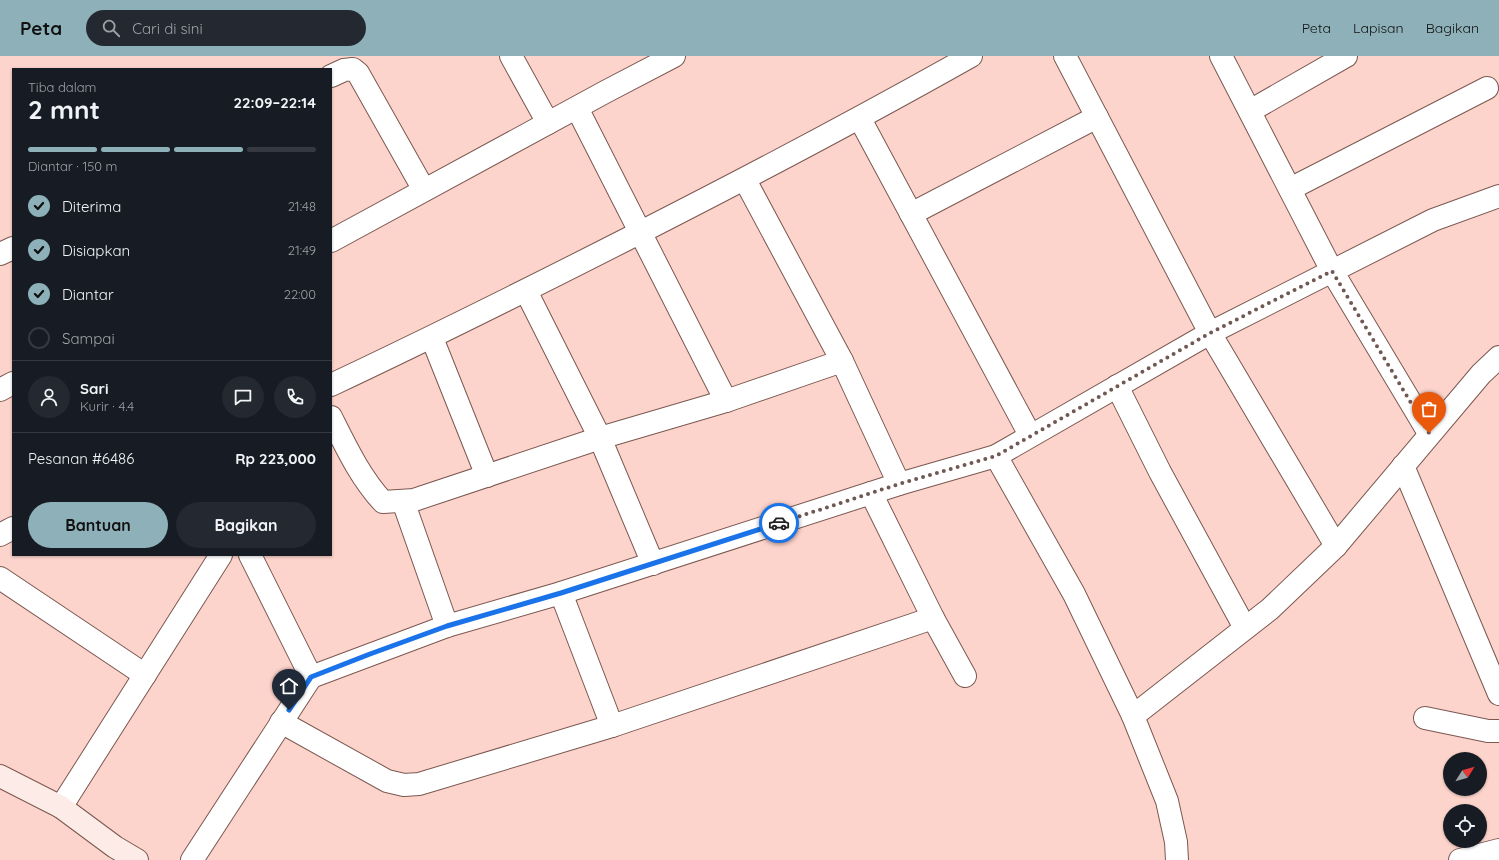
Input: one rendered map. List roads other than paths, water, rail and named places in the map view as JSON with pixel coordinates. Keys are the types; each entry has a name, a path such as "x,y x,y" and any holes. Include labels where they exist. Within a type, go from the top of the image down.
{"main road":[{"path":"1,780 61,807 115,847 137,860"}],"street":[{"path":"511,56 548,123"},
{"path":"332,240 672,56"},
{"path":"332,385 432,338 745,180 971,56"},
{"path":"1065,56 1210,333 1336,546"},
{"path":"1221,56 1332,271 1429,433"},
{"path":"1250,111 1346,56"},
{"path":"332,76 344,70 353,69 358,73 424,190"},
{"path":"1290,189 1487,88"},
{"path":"576,108 641,232 726,401"},
{"path":"911,214 1097,117"},
{"path":"860,118 1030,435"},
{"path":"745,180 842,361 899,484"},
{"path":"192,860 311,677 447,626 561,593 899,484 996,456 1030,435 1210,333 1433,220 1499,196"},
{"path":"0,254 12,248"},
{"path":"526,291 600,438 653,564"},
{"path":"432,338 486,476"},
{"path":"1133,716 1270,609 1336,546 1429,433 1481,374 1499,357"},
{"path":"332,419 350,454 372,490 383,502 414,500 600,438 726,401 842,361"},
{"path":"0,390 12,384"},
{"path":"1117,386 1160,472 1245,628"},
{"path":"996,456 1074,594 1133,716 1167,801 1176,842 1177,860"},
{"path":"1403,466 1499,694"},
{"path":"871,493 933,618 965,676"},
{"path":"403,501 447,626"},
{"path":"0,535 12,529"},
{"path":"61,807 220,556"},
{"path":"250,556 311,677"},
{"path":"0,578 145,675"},
{"path":"561,593 612,726"},
{"path":"281,722 387,781 404,785 419,784 612,726 933,618"},
{"path":"1425,718 1488,731 1499,731"},
{"path":"1460,860 1499,850"}]}
